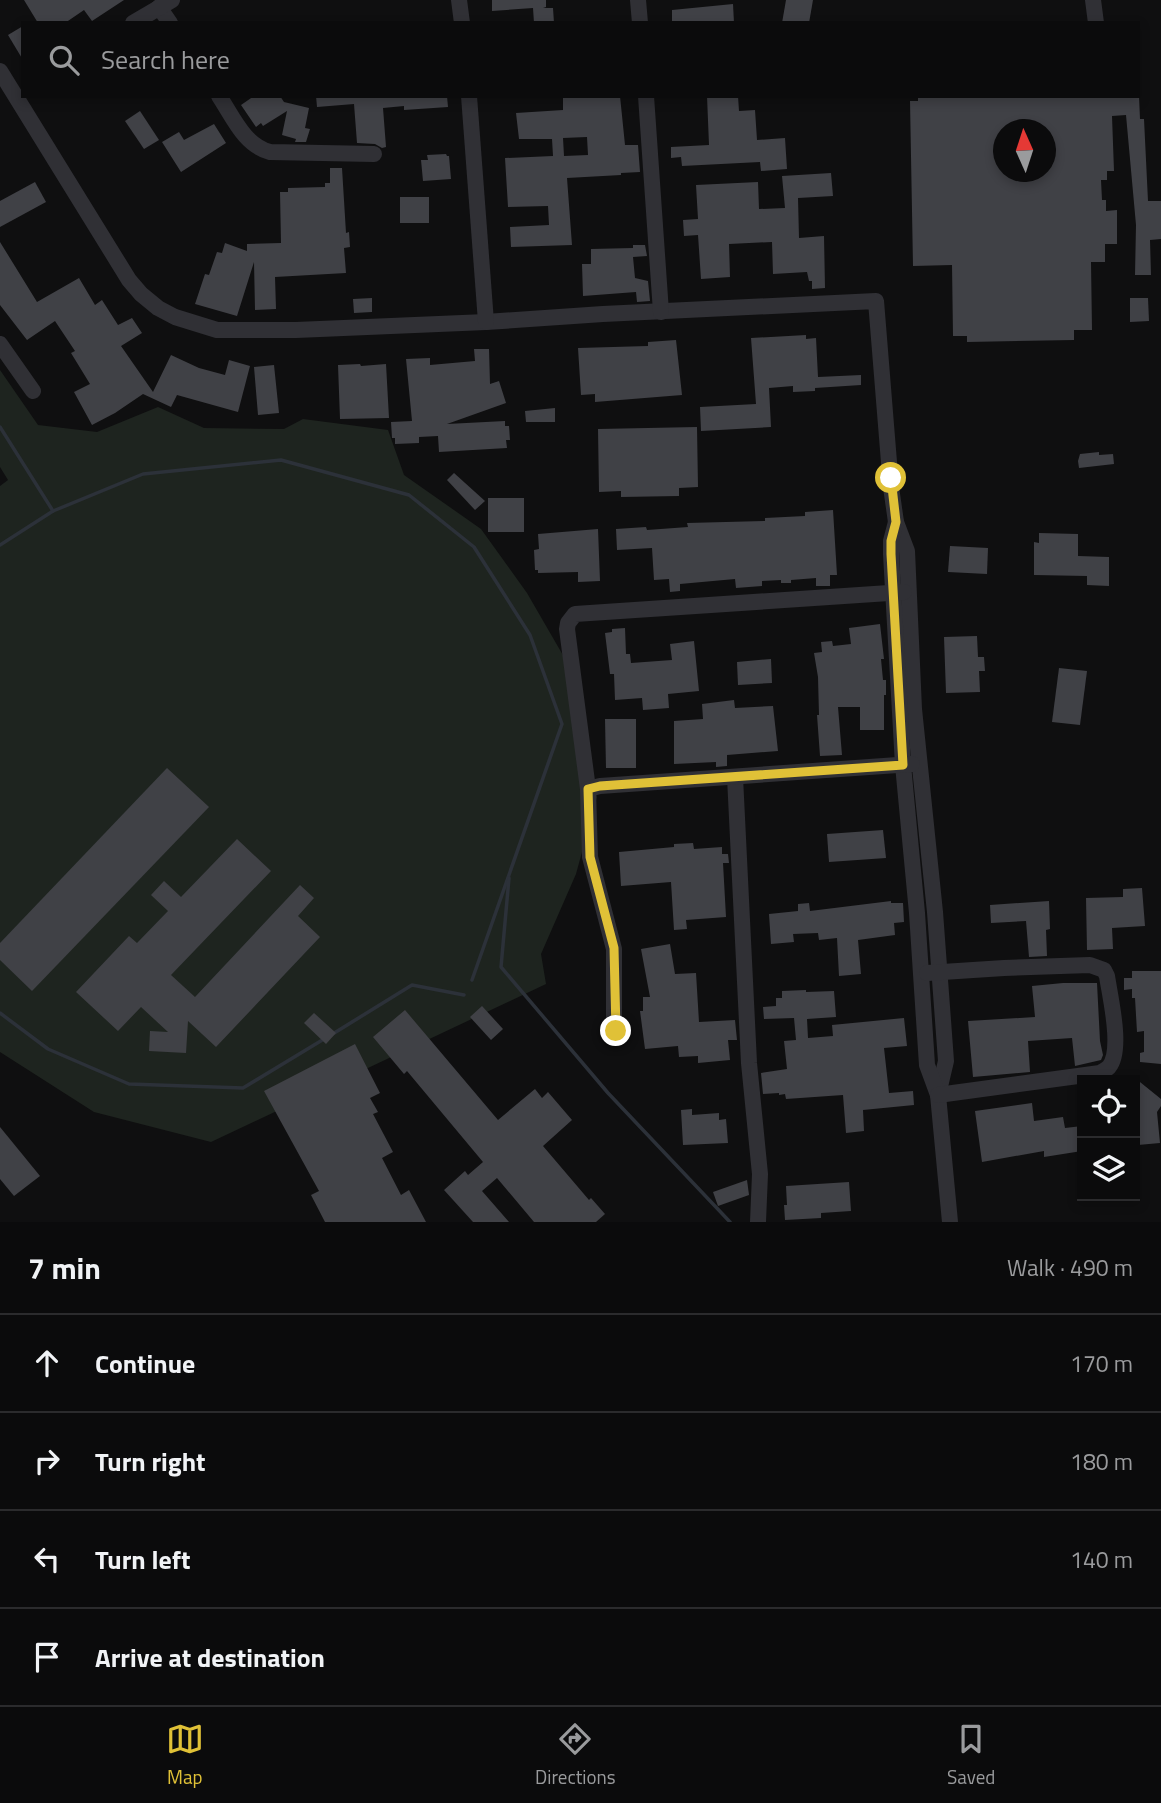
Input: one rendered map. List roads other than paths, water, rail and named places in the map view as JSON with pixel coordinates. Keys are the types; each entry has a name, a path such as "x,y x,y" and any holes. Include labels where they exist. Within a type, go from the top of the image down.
{"street":[{"path":"459,0 461,21"},
{"path":"638,0 640,21"},
{"path":"1093,0 1096,21"},
{"path":"136,21 166,4"},
{"path":"0,71 18,92"},
{"path":"22,98 129,279 141,294 175,317 217,330 296,330 486,322 876,301 896,522 891,541 901,592 927,1066 938,1095 950,1222"},
{"path":"220,98 250,142 259,149 270,152 374,154"},
{"path":"468,98 486,322"},
{"path":"646,98 661,312"},
{"path":"0,344 33,391"},
{"path":"616,1031 614,948 590,857 588,789 568,623 575,614 901,592"},
{"path":"588,789 911,764"},
{"path":"911,764 934,912 946,1061 938,1095"},
{"path":"735,777 749,1063 760,1174 758,1222"},
{"path":"921,974 1090,965 1104,970 1107,976 1116,1043 1109,1068 1100,1073 938,1095"}],"waterway":[{"path":"0,427 53,511"},
{"path":"0,545 53,511 143,474 281,460 409,495 474,547 530,635 562,724 472,980"},
{"path":"509,878 501,967 608,1093 730,1222"},
{"path":"331,1035 412,985 464,995"},
{"path":"0,1013 48,1049 129,1084 243,1088 324,1039"}]}
